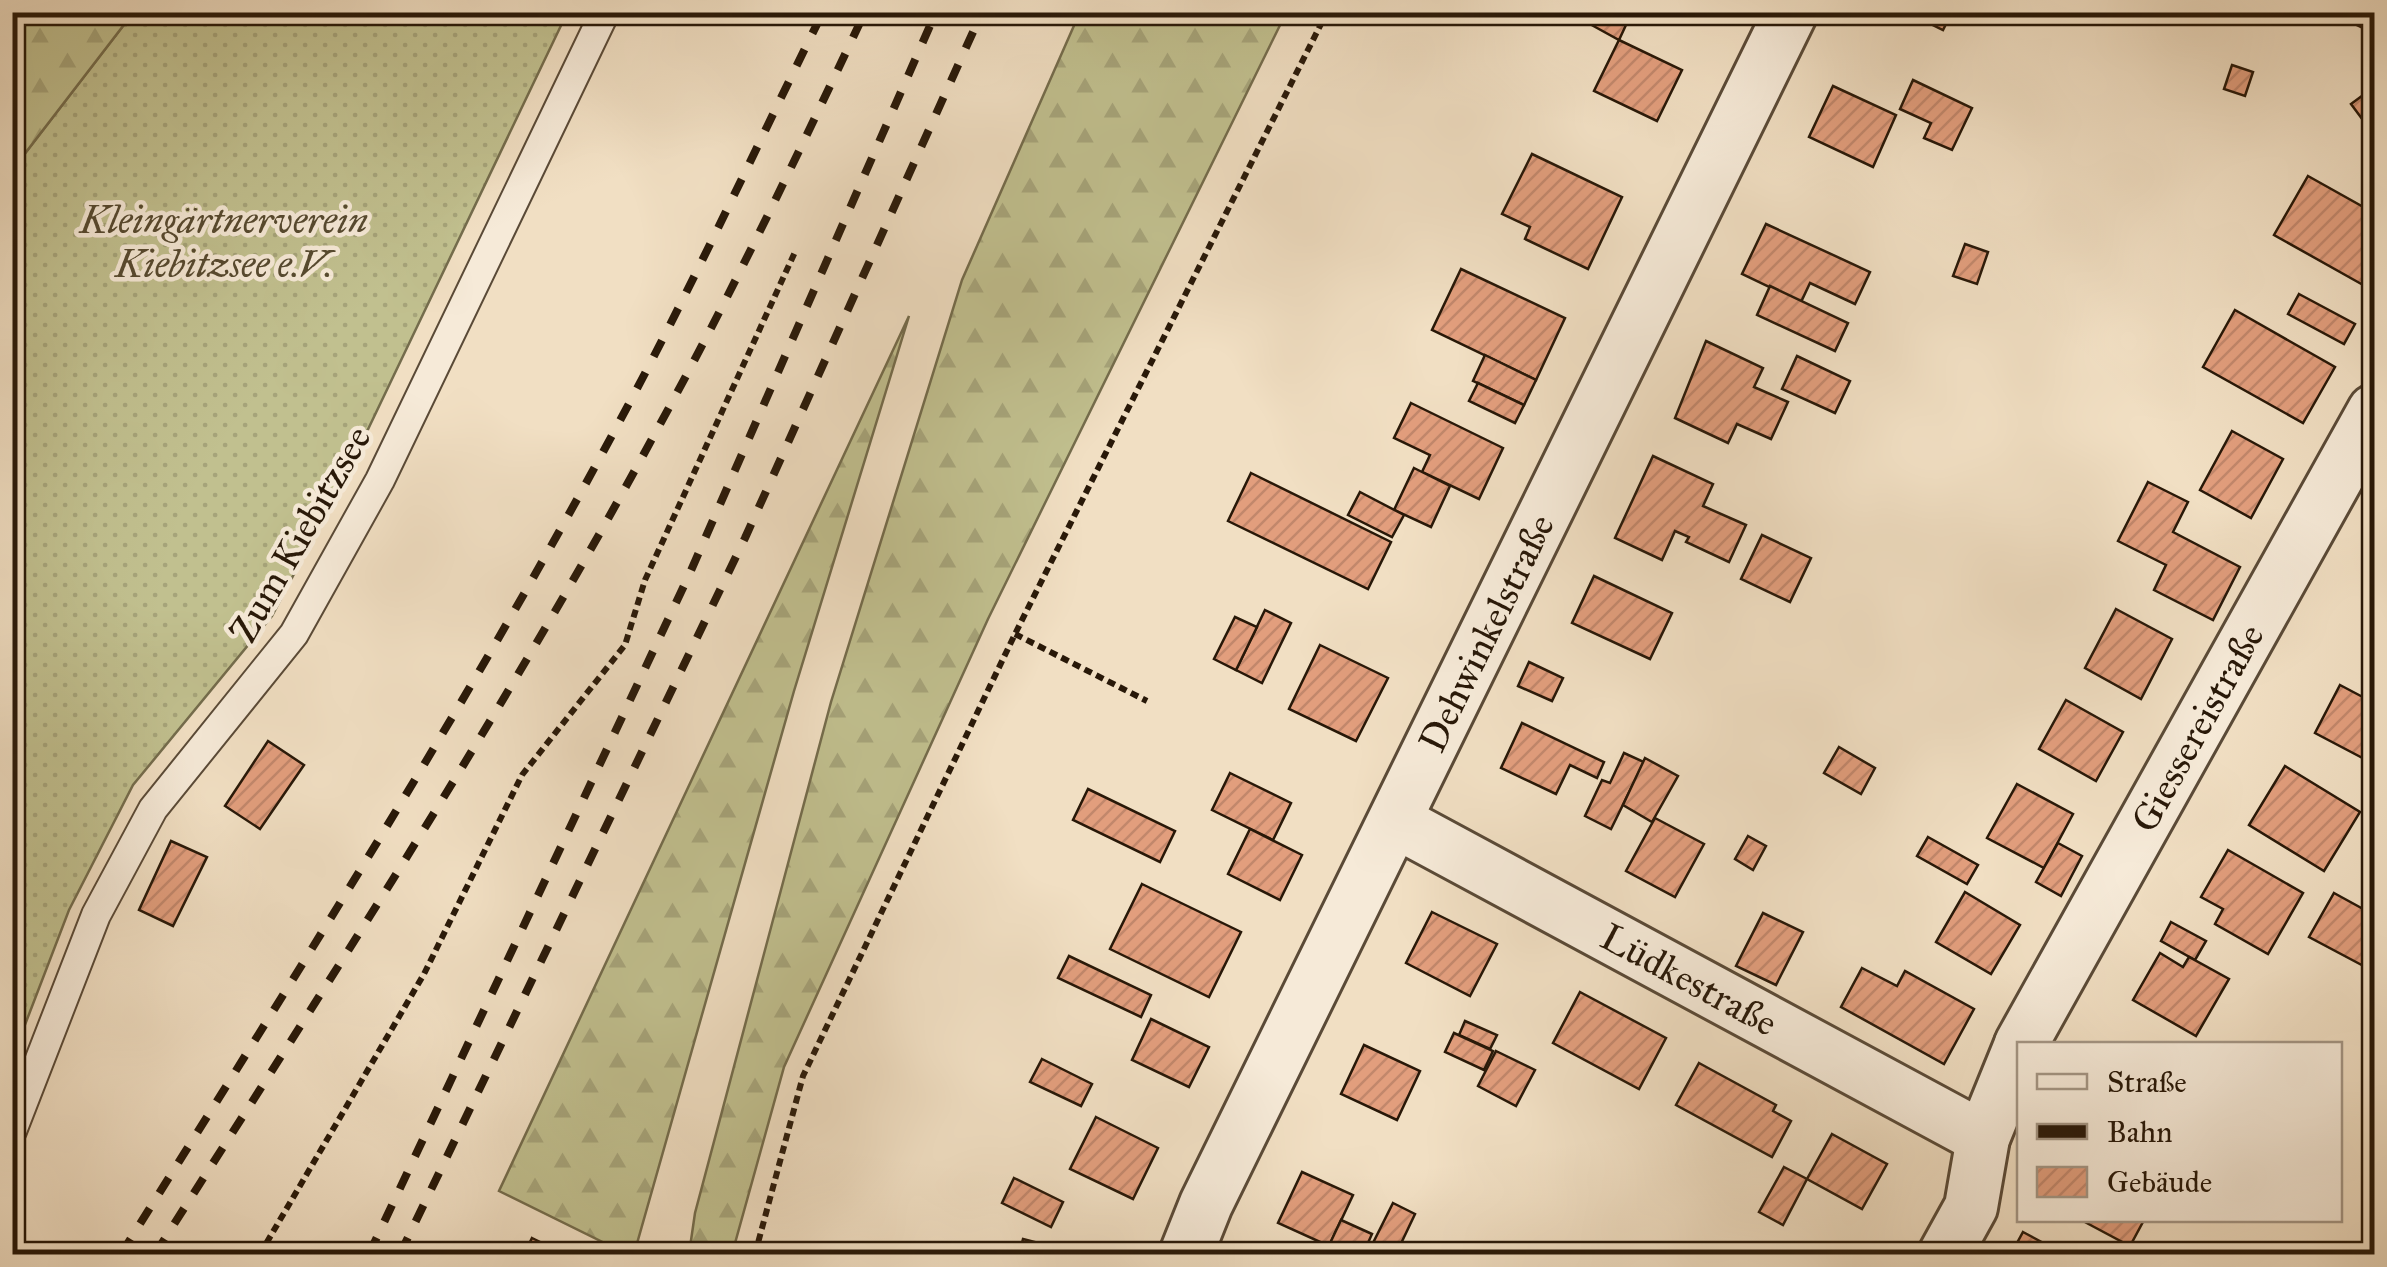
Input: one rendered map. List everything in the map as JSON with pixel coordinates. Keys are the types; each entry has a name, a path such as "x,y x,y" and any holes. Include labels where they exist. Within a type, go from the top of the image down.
{"street":[{"name":"Dehwinkelstraße","path":"1186,1254 1206,1204 1397,822 1791,12"},
{"name":"Giessereistraße","path":"2022,1042 2374,411"},
{"name":"Lüdkestraße","path":"1397,822 1983,1138"},
{"name":"Giessereistraße","path":"1945,1254 1971,1207 1983,1138 2017,1053"}],"lane":[{"name":"Zum Kiebitzsee","path":"12,1131 96,916 153,809 294,634 380,480 606,12"}],"path":[{"path":"755,1254 803,1076 1016,634 1328,12"},
{"path":"260,1254 424,974 522,775 625,644 645,580 795,252"},
{"path":"1016,634 1147,701"}],"green space":[{"path":"1080,12 1286,13 988,619 784,1067 732,1254 689,1254 695,1213 831,702 962,280"},
{"path":"12,13 133,13 13,169"},
{"name":"Kleingärtnerverein Kiebitzsee e.V.","path":"133,13 567,13 350,467 272,616 133,785 69,910 13,1056 13,169"},
{"path":"909,316 794,691 634,1254 627,1254 499,1191"}],"building":[{"path":"1568,12 1632,12 1619,40"},
{"path":"1906,12 1952,12 1943,30"},
{"path":"2330,12 2367,12 2361,27"},
{"path":"1619,40 1682,70 1657,121 1594,91"},
{"path":"2232,65 2253,72 2245,96 2224,89"},
{"path":"1913,80 1972,108 1952,150 1924,138 1931,123 1900,109"},
{"path":"1833,86 1896,115 1873,167 1809,137"},
{"path":"2374,87 2374,135 2351,104"},
{"path":"1532,154 1622,197 1588,269 1525,239 1530,227 1502,214"},
{"path":"2308,176 2374,213 2372,290 2274,235"},
{"path":"1766,224 1870,272 1855,304 1810,283 1801,302 1742,274"},
{"path":"1965,244 1988,252 1977,284 1953,276"},
{"path":"1461,269 1565,318 1536,380 1432,330"},
{"path":"1770,286 1848,323 1835,351 1757,315"},
{"path":"2299,294 2355,324 2344,344 2288,314"},
{"path":"2235,310 2335,367 2303,423 2203,367"},
{"path":"1706,341 1763,368 1754,387 1788,402 1771,439 1737,424 1728,443 1675,418"},
{"path":"1485,355 1536,380 1524,405 1473,381"},
{"path":"1797,356 1850,381 1835,413 1782,389"},
{"path":"1478,383 1524,405 1515,423 1469,401"},
{"path":"1411,403 1503,448 1479,499 1422,472 1430,455 1394,438"},
{"path":"2232,431 2283,459 2251,518 2200,490"},
{"path":"1653,456 1713,484 1703,506 1746,525 1729,562 1686,542 1689,537 1675,531 1662,560 1615,538"},
{"path":"1414,468 1450,486 1431,527 1394,510"},
{"path":"1251,473 1391,542 1368,589 1228,521"},
{"path":"2148,482 2188,502 2173,532 2240,567 2213,620 2154,590 2166,565 2118,541"},
{"path":"1360,492 1404,515 1392,537 1348,515"},
{"path":"1762,535 1811,558 1790,602 1741,579"},
{"path":"1594,576 1672,613 1650,659 1572,623"},
{"path":"2116,609 2172,639 2141,699 2085,668"},
{"path":"1265,610 1291,623 1262,683 1236,670"},
{"path":"1235,617 1257,627 1236,670 1214,659"},
{"path":"1320,645 1388,678 1356,741 1289,709"},
{"path":"1529,662 1563,678 1552,701 1518,686"},
{"path":"2340,685 2374,703 2374,764 2315,733"},
{"path":"2066,700 2123,732 2096,781 2039,749"},
{"path":"1522,723 1604,762 1597,778 1570,765 1556,794 1501,768"},
{"path":"268,741 304,765 260,829 225,806"},
{"path":"1839,747 1875,768 1861,794 1824,773"},
{"path":"1624,753 1644,762 1611,829 1585,816 1602,780 1610,783"},
{"path":"1645,758 1678,776 1652,822 1623,805"},
{"path":"2285,766 2360,812 2324,871 2249,825"},
{"path":"1230,773 1291,803 1273,840 1212,810"},
{"path":"2017,784 2073,814 2044,868 1987,838"},
{"path":"1088,789 1175,831 1160,862 1073,820"},
{"path":"1655,818 1704,844 1675,897 1626,871"},
{"path":"1250,829 1302,855 1280,900 1228,874"},
{"path":"1748,836 1766,846 1753,870 1735,859"},
{"path":"1928,837 1978,865 1967,884 1917,856"},
{"path":"171,841 207,857 173,926 139,910"},
{"path":"2058,843 2082,856 2061,896 2036,882"},
{"path":"2228,850 2303,893 2268,954 2215,924 2223,909 2201,897"},
{"path":"1142,884 1241,932 1209,997 1110,949"},
{"path":"1965,892 2020,925 1991,974 1936,942"},
{"path":"2334,893 2374,915 2373,971 2309,937"},
{"path":"1432,912 1497,944 1470,996 1406,963"},
{"path":"1763,913 1803,932 1776,985 1736,966"},
{"path":"2171,922 2206,941 2195,960 2161,941"},
{"path":"2160,953 2183,967 2189,957 2229,979 2196,1036 2133,1000"},
{"path":"1069,956 1151,995 1141,1017 1058,978"},
{"path":"1862,968 1897,986 1905,971 1974,1009 1944,1064 1841,1007"},
{"path":"1580,992 1666,1038 1639,1089 1553,1043"},
{"path":"1151,1019 1209,1047 1189,1087 1132,1060"},
{"path":"1465,1021 1497,1035 1490,1049 1459,1035"},
{"path":"1454,1033 1493,1051 1484,1070 1445,1052"},
{"path":"1364,1045 1420,1071 1397,1120 1341,1094"},
{"path":"1496,1051 1535,1070 1516,1106 1478,1086"},
{"path":"1042,1059 1092,1084 1081,1106 1030,1082"},
{"path":"1699,1063 1776,1105 1773,1111 1791,1121 1772,1157 1676,1105"},
{"path":"1096,1117 1158,1148 1133,1199 1070,1169"},
{"path":"1832,1134 1887,1164 1862,1209 1807,1179"},
{"path":"1784,1167 1807,1179 1783,1225 1759,1212"},
{"path":"1302,1172 1353,1195 1329,1246 1278,1223"},
{"path":"1014,1178 1063,1202 1051,1227 1002,1203"},
{"path":"1393,1203 1415,1214 1396,1254 1386,1254 1371,1247"},
{"path":"1341,1220 1372,1234 1363,1254 1325,1254"},
{"path":"2085,1222 2143,1222 2130,1246"},
{"path":"2023,1232 2064,1254 2011,1254"},
{"path":"532,1238 565,1254 524,1254"},
{"path":"1023,1239 1081,1254 1019,1254"}],"railway":[{"path":"121,1254 384,831 511,616 657,351 823,12"},
{"path":"155,1254 414,844 601,532 739,273 865,12"},
{"path":"369,1254 689,575 936,12"},
{"path":"400,1254 745,538 982,12"}]}
